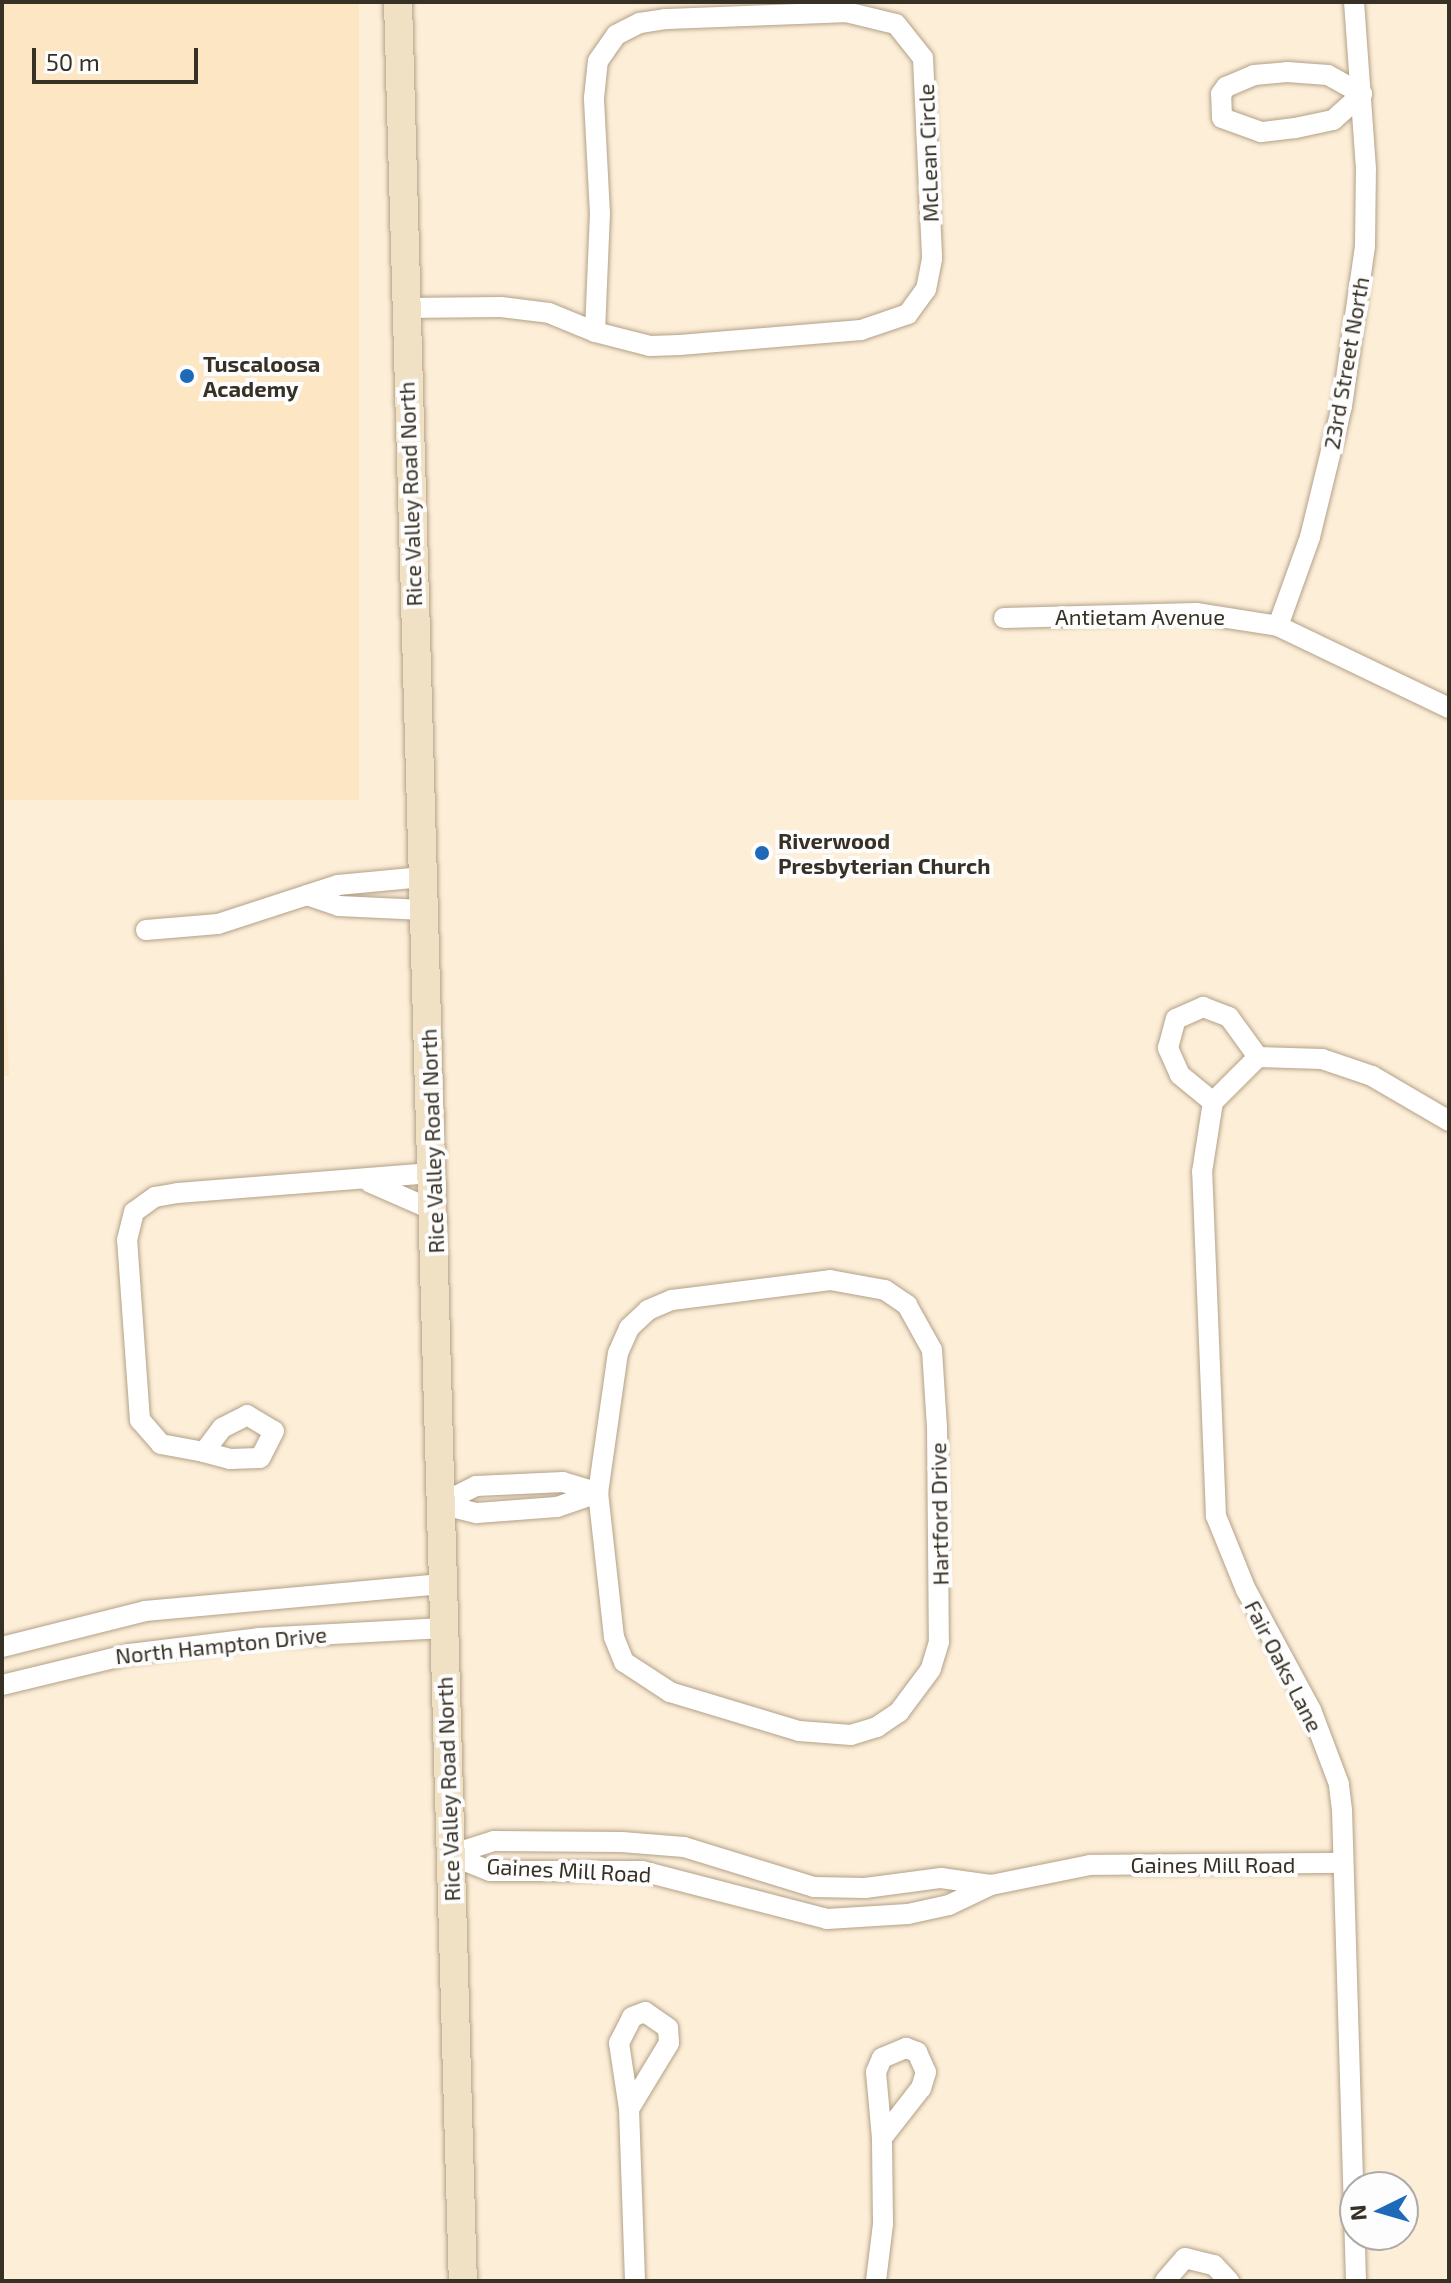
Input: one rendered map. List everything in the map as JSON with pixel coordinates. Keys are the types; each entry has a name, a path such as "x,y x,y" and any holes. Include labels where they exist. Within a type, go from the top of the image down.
{"street":[{"name":"Rice Valley Road North","path":"398,2 404,308 434,1173 442,1584 463,2281"},
{"name":"23rd Street North","path":"1278,626 1310,537 1342,406 1365,246 1362,94 1354,2"},
{"name":"McLean Circle","path":"404,308 501,307 549,313 595,332 650,346 861,330 908,314 926,289 932,259 927,82 912,39 885,20 846,12 665,19 640,23 616,35 598,61 594,98 600,214 595,332"},
{"path":"1287,72 1328,75 1362,94 1333,120 1261,132 1233,126 1222,118 1220,105 1226,87 1239,80 1287,72"},
{"name":"Antietam Avenue","path":"1004,618 1196,613 1278,626 1449,708"},
{"path":"146,930 218,924 338,885 423,877"},
{"path":"307,895 339,906 423,910"},
{"path":"1258,1057 1229,1017 1203,1007 1176,1019 1168,1048 1180,1075 1213,1102 1258,1057 1322,1059 1372,1076 1449,1121"},
{"name":"Fair Oaks Lane","path":"1213,1102 1202,1172 1216,1516 1246,1590 1311,1710 1339,1784 1348,1923 1356,2281"},
{"path":"204,1452 161,1444 140,1420 127,1240 134,1212 155,1197 178,1193 434,1173"},
{"path":"365,1180 435,1211"},
{"name":"Hartford Drive","path":"803,1281 858,1282 885,1290 907,1305 932,1350 941,1615 931,1669 899,1712 877,1727 851,1735 799,1731 645,1681 624,1662 614,1637 598,1493 618,1353 629,1328 648,1310 672,1300 803,1281"},
{"path":"440,1504 476,1486 563,1482 598,1493"},
{"name":"North Hampton Drive","path":"2,1647 145,1611 442,1584"},
{"name":"North Hampton Drive","path":"2,1685 130,1654 258,1638 444,1628"},
{"name":"Gaines Mill Road","path":"450,1855 494,1841 622,1842 684,1847 814,1887 865,1888 941,1878 991,1885"},
{"name":"Gaines Mill Road","path":"450,1855 490,1871 642,1871 827,1919 908,1914 949,1905 991,1885 1090,1865 1342,1863"},
{"path":"629,2109 635,2281"},
{"path":"876,2281 883,2224 882,2138"},
{"path":"1165,2281 1185,2258 1214,2265 1229,2281"}],"shaded area":[{"name":"Tuscaloosa Academy","path":"2,2 359,2 359,800 2,800"},
{"path":"2,899 9,1076 2,1076"}],"place":[{"name":"Tuscaloosa Academy","path":"187,376"},
{"name":"Riverwood Presbyterian Church","path":"762,853"}]}
